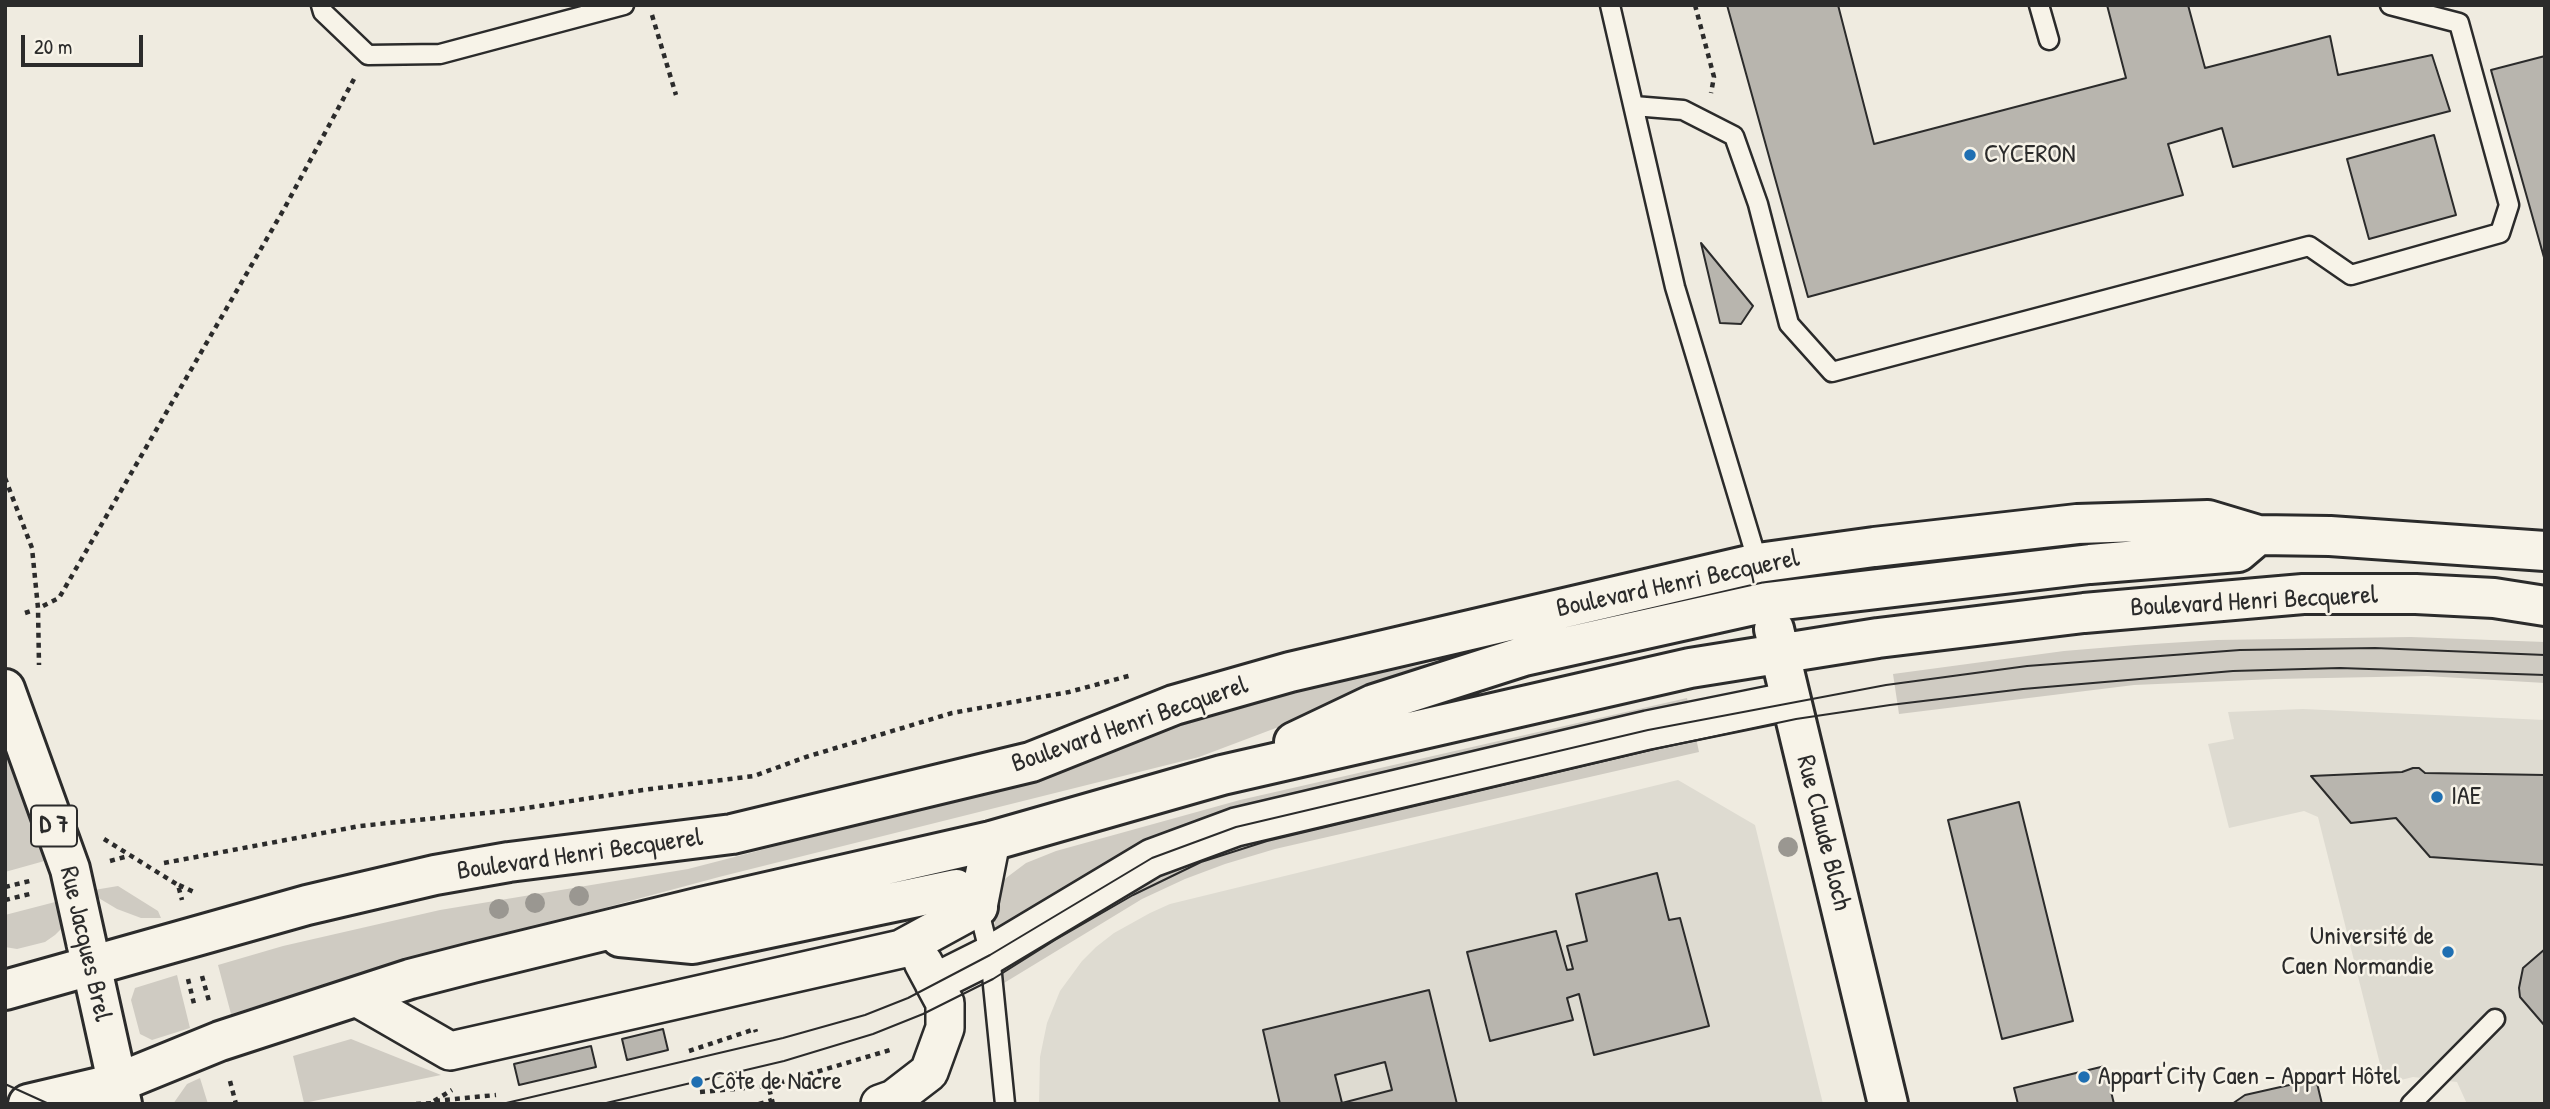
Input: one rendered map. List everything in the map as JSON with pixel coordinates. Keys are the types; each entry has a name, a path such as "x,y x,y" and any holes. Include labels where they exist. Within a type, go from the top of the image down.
{"main road":[{"name":"Boulevard Henri Becquerel","path":"5,990 307,905 435,875 509,862 732,834 1031,762 1174,705 1290,672 1758,563 2077,524 2208,520 2258,535 2330,536 2545,551"},
{"name":"Boulevard Henri Becquerel","path":"1222,775 1374,704 1524,656 1767,602 2090,564 2238,552 2258,535"},
{"name":"Rue Claude Bloch","path":"1758,563 1888,1104"},
{"name":"Boulevard Henri Becquerel","path":"28,1104 120,1093 220,1041 410,979 586,934 991,841 1222,775 1690,668 1878,638 2084,612 2303,594 2416,594 2494,598 2545,606"},
{"name":"Rue Jacques Brel","path":"5,689 70,869 120,1093"},
{"path":"586,934 693,944 956,889 978,907"}],"street":[{"path":"934,983 990,955 1152,858 1236,827 1648,730 1791,701"},
{"path":"358,998 450,1051 901,949 978,907 991,841"},
{"path":"880,1104 894,1099 929,1072 945,1028 945,1003 923,963 901,949"}],"lane":[{"path":"321,5 323,12 369,55 440,54 624,5"},
{"path":"1610,5 1675,287 1758,563"},
{"path":"2039,5 2049,40"},
{"path":"1634,106 1684,110 1734,136 1758,204 1789,324 1832,372 2309,246 2351,275 2500,233 2509,205 2459,23 2390,5"},
{"path":"978,907 990,955 1005,1104"},
{"path":"2411,1104 2495,1019"}],"path":[{"path":"649,5 676,95"},
{"path":"1695,5 1714,77 1704,121"},
{"path":"43,606 60,598 284,209 369,55"},
{"path":"5,478 32,548 39,668"},
{"path":"164,863 360,826 513,810 754,776 806,757 952,713 1069,692 1143,672"},
{"path":"96,834 178,885 183,906"},
{"path":"5,887 30,881"},
{"path":"5,900 41,891"},
{"path":"186,973 195,1010"},
{"path":"689,1051 755,1029 756,1032"},
{"path":"700,1093 768,1083 892,1049"},
{"path":"230,1082 236,1104"},
{"path":"759,1104 773,1102 768,1083"},
{"path":"416,1104 496,1095"}],"shaded area":[{"path":"1657,619 1382,688 1199,757 719,877 366,972 231,1014 218,965 283,946 440,910 688,869 1059,773 1195,716 1370,675"},
{"path":"2411,637 2545,642 2545,683 2426,676 2134,685 1899,714 1893,674 2064,651 2136,645 2217,640"},
{"path":"1687,698 1689,709 1204,823 996,936 993,906 998,884 1026,863 1056,851 1240,800"},
{"name":"Université de Caen Normandie","path":"2303,709 2545,720 2545,1104 2467,1104 2457,1082 2413,1077 2385,1084 2318,817 2304,811 2229,828 2208,744 2234,739 2228,712"},
{"path":"1695,733 1699,752 1275,849 1225,864 1142,899 1004,983 1001,961 1106,897 1239,841"},
{"path":"5,750 48,860 5,872"},
{"path":"1678,780 1755,825 1823,1104 1039,1104 1040,1057 1047,1023 1060,991 1096,947 1114,933 1150,913 1170,904"},
{"path":"118,886 158,911 161,918 141,918 117,909 97,897 94,890"},
{"path":"59,901 64,918 61,929 55,935 45,942 17,949 5,947 5,915"},
{"path":"177,975 190,1028 152,1040 140,1034 131,1000 135,988"},
{"path":"351,1039 441,1075 304,1103 293,1056"},
{"path":"200,1078 208,1104 173,1104 187,1084"}],"building":[{"name":"CYCERON","path":"1727,5 1838,5 1874,144 2126,78 2107,5 2188,5 2205,68 2330,36 2338,75 2432,55 2450,111 2233,167 2222,128 2168,144 2183,195 1808,297"},
{"path":"2545,56 2545,261 2491,70"},
{"path":"2434,135 2456,215 2369,239 2347,159"},
{"path":"1701,243 1753,306 1741,324 1720,323"},
{"name":"IAE","path":"2419,768 2425,773 2545,775 2545,865 2430,857 2396,818 2351,823 2311,776 2402,772"},
{"path":"2019,802 2073,1021 2002,1039 1948,820"},
{"path":"1657,873 1669,920 1680,918 1709,1026 1594,1055 1579,994 1567,998 1573,1020 1490,1041 1467,952 1556,931 1567,970 1573,969 1567,946 1587,941 1576,894"},
{"path":"2545,949 2545,1026 2520,997 2519,988 2523,968"},
{"path":"1429,990 1457,1104 1280,1104 1263,1030","holes":["1385,1062 1392,1090 1342,1103 1335,1075"]},
{"path":"663,1029 668,1050 627,1060 622,1039"},
{"path":"591,1046 596,1067 519,1085 514,1064"},
{"name":"Appart'City Caen - Appart Hôtel","path":"2105,1066 2114,1104 2018,1104 2014,1088"},
{"name":"Appart'City Caen - Appart Hôtel","path":"2316,1079 2322,1104 2232,1104 2245,1095"}],"tram line":[{"path":"502,1104 783,1038 865,1015 908,998 990,955 1152,858 1236,827 1648,730 1886,685 2027,666 2240,650 2375,648 2545,655"},
{"path":"602,1104 784,1061 873,1034 923,1014 993,979 1133,895 1201,862 1267,841 1655,749 1796,719 1890,705 2023,689 2233,671 2340,668 2545,675"},
{"path":"5,1084 49,1104"}],"place":[{"name":"CYCERON","path":"1970,155"},
{"name":"IAE","path":"2437,797"},
{"name":"Université de Caen Normandie","path":"2448,952"},
{"name":"Appart'City Caen - Appart Hôtel","path":"2084,1077"},
{"name":"Côte de Nacre","path":"697,1082"}]}
